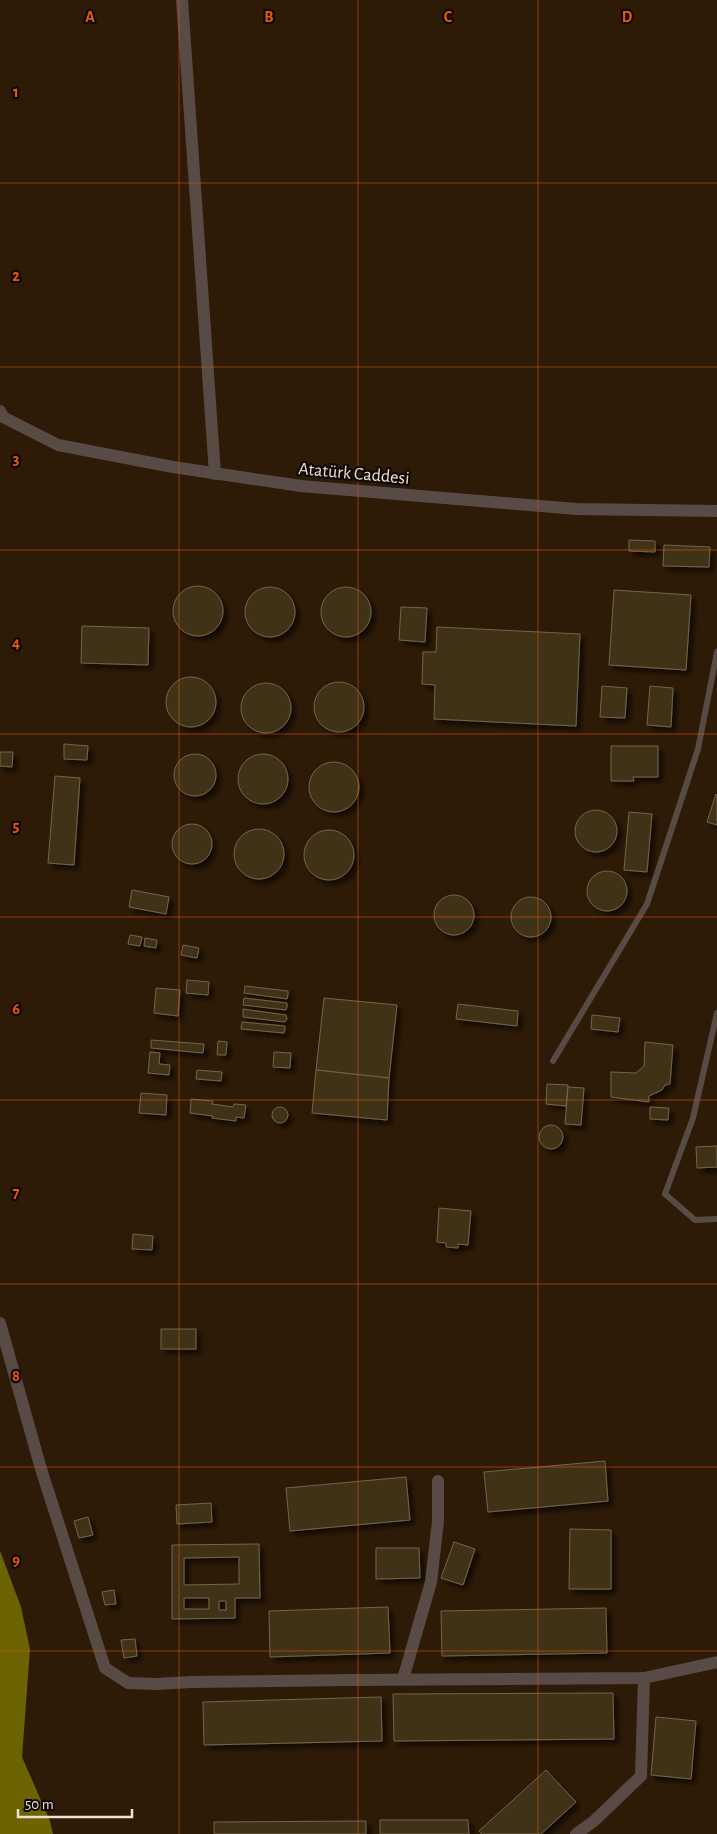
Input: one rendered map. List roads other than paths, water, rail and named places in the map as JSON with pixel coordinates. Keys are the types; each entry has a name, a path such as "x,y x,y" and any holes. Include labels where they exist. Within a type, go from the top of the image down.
{"street":[{"path":"182,0 215,474"},
{"name":"Atatürk Caddesi","path":"0,412 3,417 58,445 173,468 301,486 577,509 717,511"},
{"path":"0,1323 41,1469 105,1668 128,1683 644,1678 717,1662"},
{"path":"403,1679 431,1582 438,1521 438,1481"},
{"path":"576,1834 594,1821 640,1776 644,1678"}],"lane":[{"path":"552,1061 647,904 698,749 717,652"},
{"path":"717,1013 693,1118 666,1194 694,1220 717,1219"}]}
